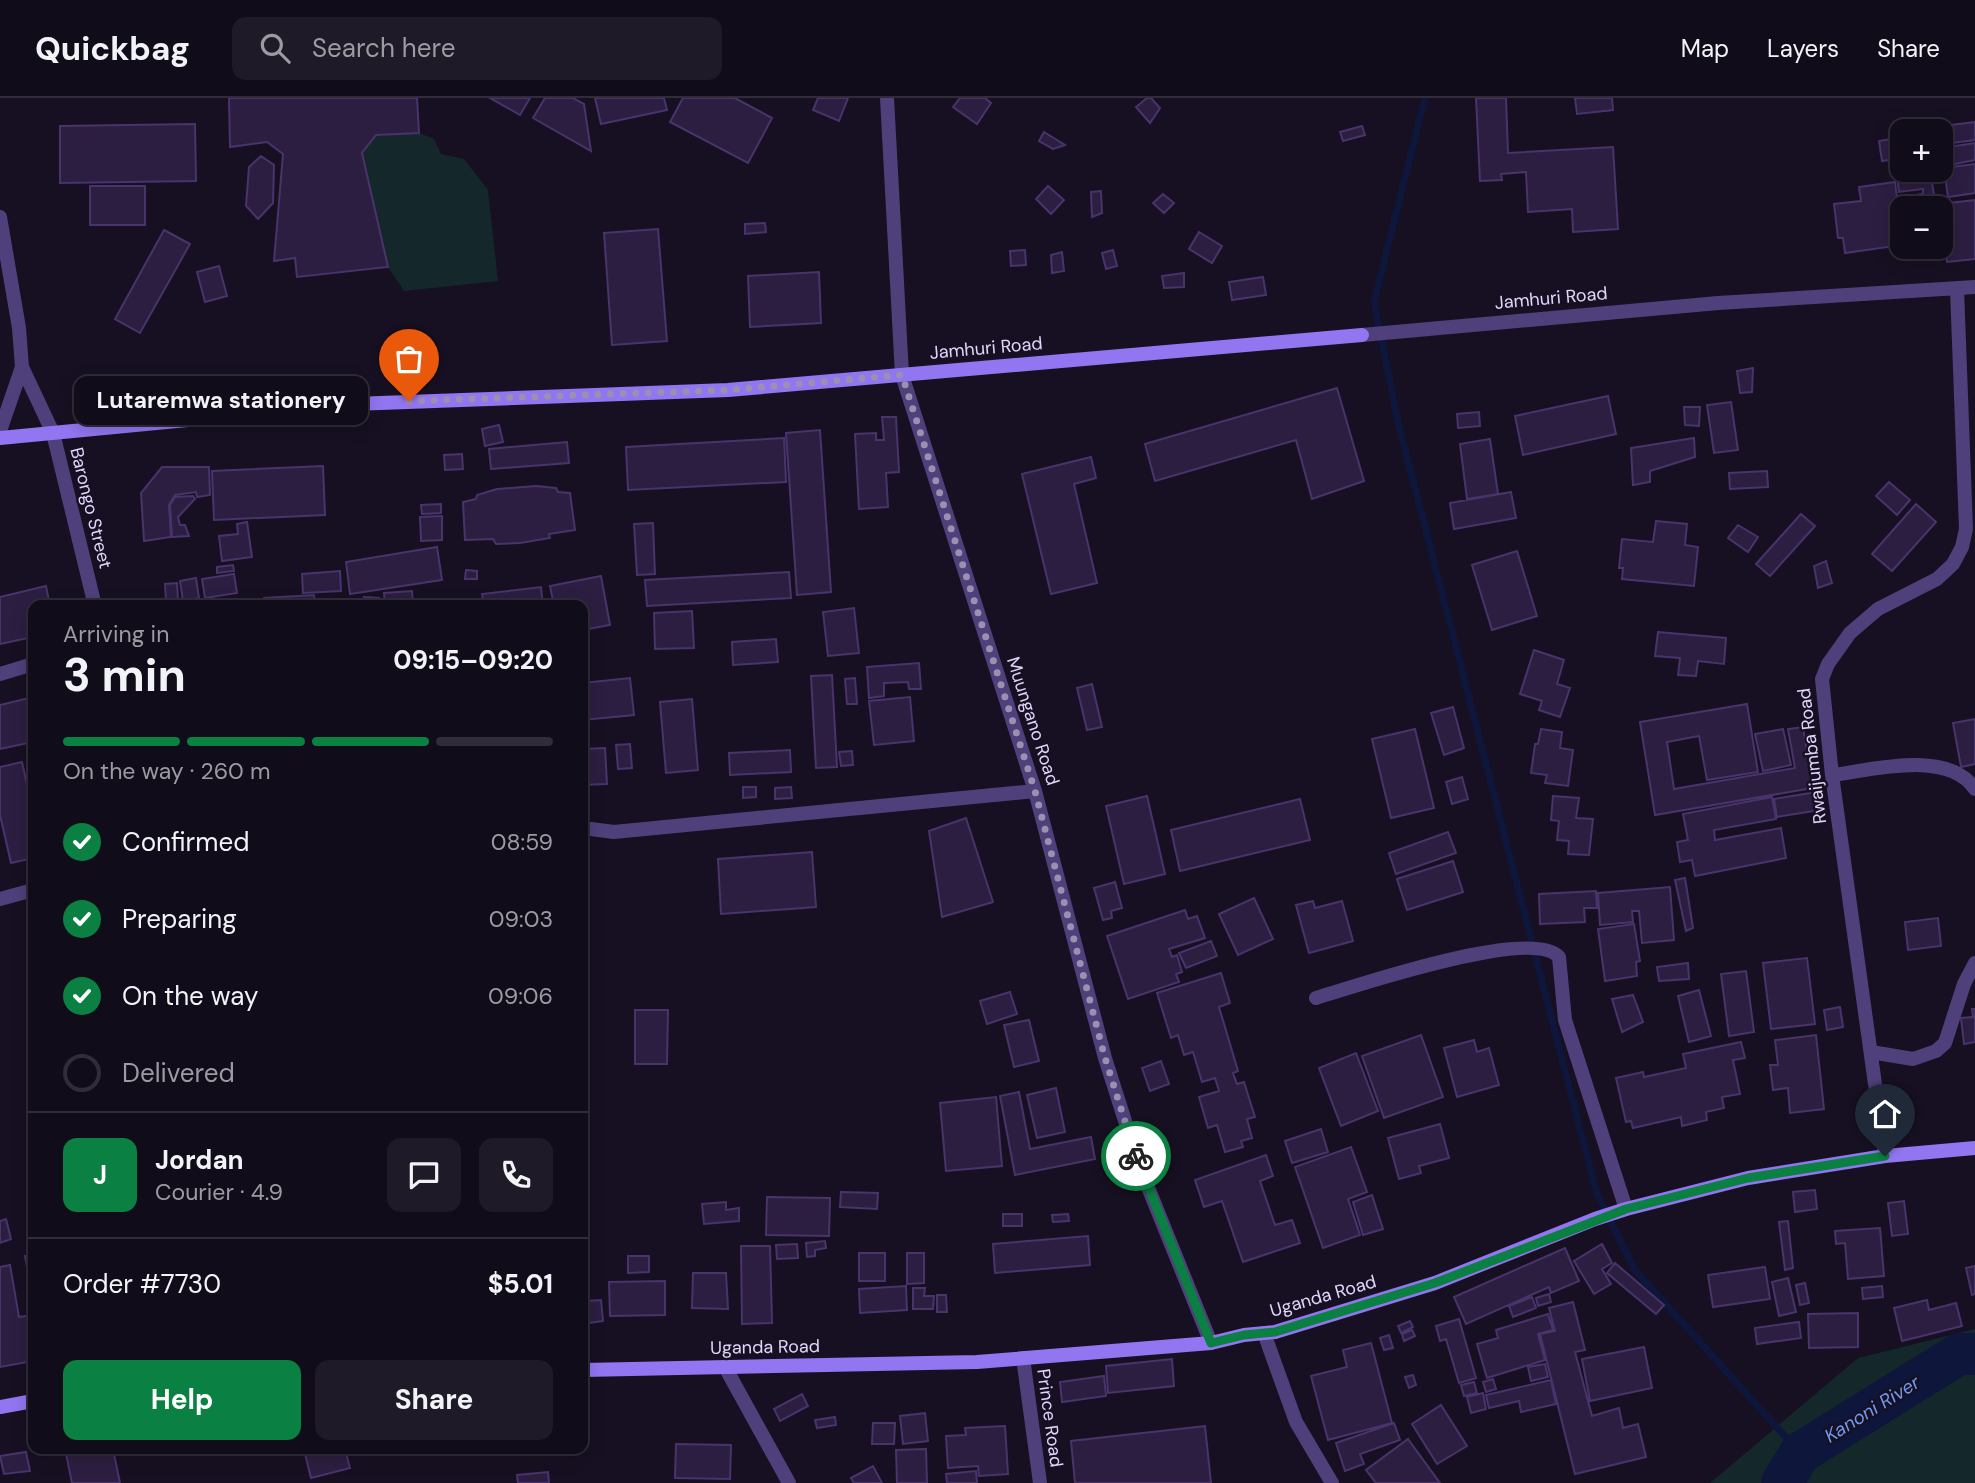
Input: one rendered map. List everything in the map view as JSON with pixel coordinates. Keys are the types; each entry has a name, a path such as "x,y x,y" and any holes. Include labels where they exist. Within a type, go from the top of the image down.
{"main road":[{"name":"Jamhuri Road","path":"0,438 353,404 728,390 1362,335"},
{"name":"Uganda Road","path":"588,1370 977,1362 1211,1343 1275,1332 1435,1283 1626,1209 1748,1178 1885,1156 1975,1148"},
{"path":"0,1407 28,1402"}],"street":[{"name":"Muungano Road","path":"887,98 902,375 1035,791 1105,1058 1139,1165 1211,1343"},
{"name":"Barongo Street","path":"0,217 19,328 22,367 53,433 94,600"},
{"name":"Jamhuri Road","path":"1362,335 1718,303 1975,287"},
{"name":"Rwaijumba Road","path":"1885,1156 1832,775 1822,679 1828,664 1850,633 1878,609 1937,579 1953,564 1962,547 1966,529 1957,289"},
{"path":"0,431 22,367"},
{"path":"0,674 28,666"},
{"path":"1832,775 1929,764 1952,770 1975,789"},
{"path":"588,829 614,832 1035,791"},
{"path":"0,899 28,891"},
{"path":"1316,998 1467,954 1533,948 1556,953 1559,957 1565,1020 1626,1209"},
{"path":"1871,1052 1913,1059 1936,1051 1945,1043 1964,985 1975,963"},
{"path":"1264,1332 1296,1422 1332,1483"},
{"name":"Prince Road","path":"1023,1358 1040,1483"},
{"path":"725,1367 789,1483"}],"green space":[{"path":"419,133 434,139 441,154 464,159 488,190 498,281 404,291 388,267 362,153 374,136"},
{"path":"1975,1329 1975,1483 1710,1483 1858,1358"}],"building":[{"path":"229,98 417,98 419,133 376,135 362,153 388,267 297,277 295,258 274,261 283,154 267,142 230,147"},
{"path":"490,98 530,98 520,115"},
{"path":"545,98 573,98 584,104 591,151 533,118"},
{"path":"595,98 664,98 667,110 601,124"},
{"path":"683,98 735,98 772,118 748,163 670,122"},
{"path":"818,98 848,98 839,121 813,110"},
{"path":"960,98 985,98 991,103 977,124 953,107"},
{"path":"1151,98 1160,108 1150,123 1136,107"},
{"path":"1476,98 1506,98 1508,153 1613,147 1618,229 1573,232 1572,209 1528,212 1526,172 1501,174 1502,180 1480,181"},
{"path":"1575,98 1612,98 1613,110 1577,114"},
{"path":"1975,122 1975,140 1953,143 1953,125"},
{"path":"195,124 196,181 60,183 60,126"},
{"path":"1362,126 1365,135 1343,141 1340,132"},
{"path":"1044,132 1065,145 1053,149 1039,141"},
{"path":"1890,139 1890,160 1882,161 1879,141"},
{"path":"1975,143 1975,160 1953,164 1953,146"},
{"path":"261,156 274,165 273,203 258,219 246,206 249,167"},
{"path":"1975,164 1975,193 1948,196 1946,182 1953,182 1953,167"},
{"path":"1895,182 1897,196 1890,196 1890,247 1845,253 1843,238 1838,238 1834,204 1861,201 1859,187"},
{"path":"1898,182 1932,182 1934,195 1923,196 1923,189 1899,192"},
{"path":"90,186 145,186 145,225 90,225"},
{"path":"1048,186 1064,200 1051,214 1036,199"},
{"path":"1101,191 1102,213 1092,217 1091,192"},
{"path":"1163,194 1174,203 1164,213 1153,203"},
{"path":"1975,200 1975,259 1947,262 1947,259 1953,259 1953,203"},
{"path":"765,223 766,232 745,234 745,224"},
{"path":"658,229 667,341 612,345 604,233"},
{"path":"164,230 190,244 140,333 115,319"},
{"path":"1199,232 1222,246 1212,263 1189,249"},
{"path":"1025,250 1026,265 1011,266 1010,251"},
{"path":"1113,250 1117,266 1106,269 1102,253"},
{"path":"1062,252 1064,271 1052,273 1051,255"},
{"path":"219,266 227,296 205,302 197,272"},
{"path":"819,272 821,323 750,327 748,276"},
{"path":"1184,273 1184,287 1164,288 1162,276"},
{"path":"1263,277 1266,295 1232,300 1229,282"},
{"path":"1753,368 1752,392 1740,393 1737,371"},
{"path":"1337,388 1364,481 1312,499 1296,440 1155,481 1145,444"},
{"path":"1608,396 1616,434 1523,455 1515,416"},
{"path":"1731,402 1738,450 1714,453 1707,405"},
{"path":"1684,407 1700,407 1699,426 1685,425"},
{"path":"1479,412 1480,426 1458,428 1457,414"},
{"path":"882,417 896,417 899,472 886,473 888,507 859,509 855,434 876,433 876,440 884,440"},
{"path":"499,425 503,442 485,446 482,429"},
{"path":"820,430 831,592 797,595 786,433"},
{"path":"784,438 786,482 628,490 626,447"},
{"path":"1694,438 1695,457 1650,471 1650,482 1633,485 1631,448"},
{"path":"1490,439 1498,494 1467,499 1460,444"},
{"path":"567,442 569,463 491,469 489,449"},
{"path":"462,454 463,469 445,470 444,455"},
{"path":"1091,457 1096,478 1074,484 1097,583 1051,594 1022,474"},
{"path":"323,466 325,515 214,520 212,471"},
{"path":"162,467 209,467 210,495 197,497 196,492 175,495 169,505 171,537 144,541 141,493"},
{"path":"1767,471 1768,487 1730,489 1729,473"},
{"path":"1889,482 1910,500 1897,515 1876,496"},
{"path":"536,486 570,493 575,530 520,543 496,544 493,539 465,540 463,502 497,489"},
{"path":"1511,492 1516,518 1454,529 1450,503"},
{"path":"193,496 195,499 178,517 180,525 185,525 189,536 172,537 170,505 175,497"},
{"path":"441,504 441,513 422,514 421,505"},
{"path":"1916,504 1936,522 1892,571 1872,554"},
{"path":"1801,514 1815,526 1770,576 1756,564"},
{"path":"442,516 442,540 421,541 420,517"},
{"path":"1656,521 1687,524 1685,545 1698,547 1694,586 1622,579 1623,568 1619,568 1622,539 1653,542"},
{"path":"247,522 252,557 222,561 219,536 238,534 237,524"},
{"path":"653,523 655,574 637,575 634,524"},
{"path":"1738,525 1758,537 1748,552 1728,538"},
{"path":"437,547 442,580 350,594 346,562"},
{"path":"1517,551 1537,616 1492,630 1472,565"},
{"path":"1826,561 1832,583 1818,588 1814,566"},
{"path":"233,565 234,571 217,573 217,567"},
{"path":"466,570 477,571 477,579 465,579"},
{"path":"340,571 341,591 303,593 302,574"},
{"path":"789,572 791,598 647,606 645,580"},
{"path":"234,574 237,593 205,598 202,579"},
{"path":"601,576 610,625 588,629 588,600 553,600 550,586"},
{"path":"196,578 199,598 183,600 180,581"},
{"path":"177,583 178,600 166,600 165,584"},
{"path":"46,586 49,600 28,600 28,638 0,644 0,597"},
{"path":"541,587 542,600 483,600 482,594"},
{"path":"412,591 413,600 385,600 384,593"},
{"path":"314,595 315,600 264,600"},
{"path":"364,597 379,598 379,600 364,600"},
{"path":"854,608 859,653 828,656 823,612"},
{"path":"692,611 694,648 655,649 654,613"},
{"path":"1658,632 1726,638 1724,664 1698,661 1696,676 1678,675 1680,658 1655,656"},
{"path":"776,639 778,662 733,665 732,642"},
{"path":"1534,650 1564,660 1557,684 1570,688 1560,717 1539,710 1542,701 1520,694"},
{"path":"919,663 921,689 909,689 908,682 884,683 884,696 869,698 867,667"},
{"path":"832,675 837,767 816,768 811,676"},
{"path":"630,678 634,715 588,720 588,682"},
{"path":"855,678 857,704 847,704 845,679"},
{"path":"1092,684 1102,727 1087,730 1077,688"},
{"path":"910,697 914,741 874,745 869,701"},
{"path":"28,698 28,743 0,749 0,705"},
{"path":"692,699 698,770 666,773 660,702"},
{"path":"1747,704 1758,772 1707,780 1699,736 1667,742 1674,789 1795,768 1788,729 1803,727 1813,788 1655,815 1640,722"},
{"path":"1453,707 1464,748 1444,755 1431,713"},
{"path":"1975,719 1975,764 1961,767 1953,723"},
{"path":"1415,729 1434,808 1391,818 1372,739"},
{"path":"1541,729 1562,732 1560,748 1573,750 1568,786 1545,783 1547,775 1531,773 1535,744 1538,744"},
{"path":"1783,729 1791,765 1763,771 1755,734"},
{"path":"630,744 632,768 618,769 616,745"},
{"path":"605,748 607,784 588,785 588,749"},
{"path":"790,750 791,772 730,775 729,753"},
{"path":"852,751 853,765 841,766 839,752"},
{"path":"22,762 28,789 28,859 11,863 0,815 0,767"},
{"path":"1462,777 1468,799 1452,804 1446,782"},
{"path":"743,787 756,787 756,797 743,798"},
{"path":"791,787 792,798 775,799 775,788"},
{"path":"1817,792 1820,810 1777,817 1774,799"},
{"path":"1147,796 1165,874 1124,884 1106,806"},
{"path":"1553,796 1579,798 1576,818 1593,819 1589,855 1568,854 1569,841 1557,840 1559,821 1551,820"},
{"path":"1772,797 1776,819 1714,830 1715,840 1781,828 1786,858 1695,876 1692,860 1680,862 1677,842 1688,840 1683,814"},
{"path":"1300,799 1310,840 1180,871 1171,830"},
{"path":"966,818 993,902 942,917 929,831"},
{"path":"1448,832 1456,853 1396,874 1389,853"},
{"path":"812,852 816,907 721,914 718,859"},
{"path":"1453,861 1463,892 1407,910 1397,879"},
{"path":"1685,878 1693,928 1686,931 1675,880"},
{"path":"1115,882 1122,908 1111,911 1112,918 1103,920 1094,888"},
{"path":"1670,887 1674,940 1642,943 1639,911 1632,911 1633,922 1600,925 1598,893"},
{"path":"1596,891 1597,908 1584,908 1585,922 1540,924 1539,894"},
{"path":"1254,898 1273,939 1238,955 1219,914"},
{"path":"1313,901 1315,908 1342,901 1353,941 1309,953 1296,905"},
{"path":"1185,910 1188,919 1197,916 1205,938 1169,949 1172,957 1177,955 1182,972 1176,974 1179,982 1128,999 1107,936"},
{"path":"1938,918 1941,946 1908,950 1905,922"},
{"path":"1634,924 1640,961 1636,962 1637,976 1605,981 1598,929"},
{"path":"1211,941 1217,956 1186,968 1179,953"},
{"path":"1807,958 1815,1024 1771,1029 1763,963"},
{"path":"1688,963 1689,979 1659,981 1657,967"},
{"path":"1746,971 1754,1032 1729,1036 1721,974"},
{"path":"1221,973 1230,1003 1219,1007 1238,1071 1233,1073 1237,1084 1244,1082 1255,1117 1247,1119 1252,1138 1241,1141 1243,1147 1225,1152 1217,1125 1208,1128 1199,1097 1219,1091 1215,1078 1202,1082 1193,1052 1184,1055 1178,1035 1171,1038 1157,993"},
{"path":"1699,990 1711,1036 1689,1042 1678,996"},
{"path":"1010,992 1017,1014 987,1024 980,1001"},
{"path":"1633,995 1643,1022 1622,1032 1612,999"},
{"path":"1840,1007 1843,1027 1827,1030 1824,1010"},
{"path":"1972,1009 1975,1009 1975,1042 1964,1044 1961,1018 1973,1017"},
{"path":"635,1010 668,1010 667,1064 635,1064"},
{"path":"1029,1020 1039,1061 1014,1067 1004,1025"},
{"path":"1421,1035 1443,1097 1384,1118 1362,1056"},
{"path":"1816,1035 1824,1109 1790,1113 1788,1088 1773,1090 1770,1065 1778,1065 1775,1040"},
{"path":"1474,1040 1477,1052 1489,1048 1499,1085 1457,1097 1444,1048"},
{"path":"1741,1042 1745,1058 1733,1060 1740,1094 1722,1097 1724,1108 1706,1112 1707,1120 1682,1126 1681,1117 1633,1128 1631,1121 1626,1122 1616,1078 1643,1072 1644,1077 1686,1068 1683,1054"},
{"path":"1356,1053 1378,1111 1341,1126 1319,1068"},
{"path":"1161,1061 1169,1084 1150,1091 1142,1068"},
{"path":"1056,1088 1065,1132 1037,1138 1027,1095"},
{"path":"1019,1092 1030,1149 1091,1137 1095,1159 1015,1175 1000,1096"},
{"path":"996,1097 1002,1166 946,1171 940,1103"},
{"path":"1440,1124 1449,1158 1419,1166 1421,1173 1399,1179 1388,1138"},
{"path":"1321,1129 1328,1152 1292,1163 1285,1141"},
{"path":"1351,1147 1367,1192 1348,1199 1360,1235 1323,1248 1295,1167"},
{"path":"1266,1155 1273,1176 1260,1181 1275,1225 1292,1220 1300,1243 1243,1262 1222,1201 1204,1207 1195,1180"},
{"path":"1815,1190 1817,1209 1795,1212 1793,1192"},
{"path":"841,1192 878,1193 877,1209 840,1207"},
{"path":"1372,1195 1383,1229 1363,1235 1353,1202"},
{"path":"767,1197 830,1198 829,1236 766,1235"},
{"path":"1904,1201 1908,1234 1892,1236 1888,1203"},
{"path":"726,1202 726,1210 739,1208 739,1221 704,1224 702,1204"},
{"path":"1003,1214 1022,1214 1022,1226 1003,1226"},
{"path":"1068,1214 1069,1221 1053,1222 1052,1215"},
{"path":"6,1219 11,1239 0,1243 0,1221"},
{"path":"1788,1221 1793,1268 1785,1270 1779,1222"},
{"path":"1880,1228 1884,1276 1848,1279 1845,1243 1836,1244 1835,1231"},
{"path":"1088,1236 1090,1265 995,1273 993,1244"},
{"path":"825,1241 826,1248 815,1250 815,1256 807,1257 806,1243"},
{"path":"797,1244 798,1258 777,1259 776,1245"},
{"path":"1602,1244 1612,1263 1602,1269 1611,1284 1594,1294 1574,1261"},
{"path":"741,1246 770,1246 772,1323 742,1324"},
{"path":"1565,1248 1579,1281 1551,1293 1549,1287 1466,1324 1454,1297"},
{"path":"859,1253 885,1253 885,1281 859,1281"},
{"path":"907,1253 924,1253 924,1283 907,1284"},
{"path":"628,1256 649,1256 649,1272 628,1273"},
{"path":"1615,1263 1664,1305 1656,1314 1607,1273"},
{"path":"10,1265 19,1317 28,1316 28,1362 0,1367 0,1267"},
{"path":"1975,1266 1975,1294 1972,1295 1966,1268"},
{"path":"1765,1267 1770,1299 1713,1307 1708,1275"},
{"path":"693,1273 726,1273 728,1309 692,1308"},
{"path":"1788,1278 1796,1312 1779,1316 1772,1282"},
{"path":"665,1281 665,1315 610,1316 609,1282"},
{"path":"1805,1283 1809,1303 1800,1305 1796,1285"},
{"path":"906,1286 907,1310 860,1313 859,1289"},
{"path":"1882,1286 1883,1297 1863,1299 1862,1288"},
{"path":"913,1288 925,1288 924,1296 934,1296 933,1309 913,1309"},
{"path":"1549,1294 1551,1302 1538,1306 1536,1298"},
{"path":"937,1295 946,1295 947,1312 937,1312"},
{"path":"1532,1297 1536,1308 1513,1317 1509,1306"},
{"path":"601,1300 603,1321 589,1323 588,1301"},
{"path":"1927,1300 1929,1310 1956,1303 1962,1326 1902,1341 1894,1308"},
{"path":"1573,1302 1585,1350 1575,1352 1592,1416 1619,1408 1623,1428 1638,1424 1646,1457 1575,1474 1540,1334 1555,1331 1549,1308"},
{"path":"1858,1313 1858,1347 1809,1348 1808,1314"},
{"path":"1548,1314 1553,1330 1538,1334 1545,1360 1487,1378 1477,1344 1498,1338 1496,1330"},
{"path":"1459,1319 1476,1378 1459,1383 1446,1339 1440,1341 1436,1326"},
{"path":"1410,1321 1413,1327 1401,1333 1398,1326"},
{"path":"1799,1322 1801,1338 1757,1344 1755,1328"},
{"path":"1412,1330 1415,1336 1404,1341 1402,1334"},
{"path":"1389,1335 1393,1348 1384,1350 1380,1338"},
{"path":"1371,1343 1392,1423 1328,1440 1311,1376 1347,1367 1343,1350"},
{"path":"1644,1347 1652,1388 1590,1401 1582,1359"},
{"path":"1172,1359 1174,1386 1108,1393 1106,1366"},
{"path":"1545,1364 1548,1377 1531,1381 1528,1367"},
{"path":"1413,1375 1416,1385 1409,1388 1405,1377"},
{"path":"1104,1376 1106,1396 1062,1402 1060,1382"},
{"path":"1493,1379 1496,1389 1486,1392 1483,1382"},
{"path":"1551,1380 1556,1404 1521,1412 1519,1401 1489,1408 1486,1395"},
{"path":"1474,1382 1477,1393 1464,1396 1461,1385"},
{"path":"1483,1393 1486,1409 1471,1413 1467,1397"},
{"path":"802,1394 808,1406 780,1421 774,1409"},
{"path":"1441,1405 1467,1446 1437,1464 1412,1424"},
{"path":"925,1413 928,1441 903,1444 900,1416"},
{"path":"835,1417 836,1425 817,1428 815,1420"},
{"path":"873,1423 895,1423 894,1444 872,1444"},
{"path":"1394,1423 1400,1440 1360,1454 1364,1464 1345,1471 1336,1443"},
{"path":"1005,1426 1008,1474 979,1476 978,1466 948,1468 946,1436 966,1435 965,1428"},
{"path":"1205,1426 1211,1483 1075,1483 1071,1441"},
{"path":"1408,1439 1440,1483 1376,1483 1366,1470"},
{"path":"676,1444 731,1445 730,1479 675,1478"},
{"path":"926,1449 927,1483 897,1483 896,1450"},
{"path":"26,1452 30,1471 4,1474 0,1456"},
{"path":"66,1454 114,1454 120,1483 72,1483"},
{"path":"305,1454 346,1454 350,1468 311,1478"},
{"path":"873,1466 882,1483 854,1483 851,1478"},
{"path":"976,1471 977,1483 947,1483 946,1474"},
{"path":"548,1472 549,1483 518,1483 517,1475"}],"waterway":[{"path":"1425,98 1374,302 1398,422 1596,1191 1634,1269 1800,1453"},
{"name":"Kanoni River","path":"1782,1483 1800,1453 1959,1354 1975,1354"}],"way so far":[{"path":"409,401 728,390 902,375 1035,791 1105,1058 1136,1156"}],"place":[{"name":"Lutaremwa stationery","path":"409,401"}],"route":[{"path":"1136,1156 1211,1343 1244,1335 1275,1332 1435,1283 1626,1209 1748,1178 1885,1156"}]}
